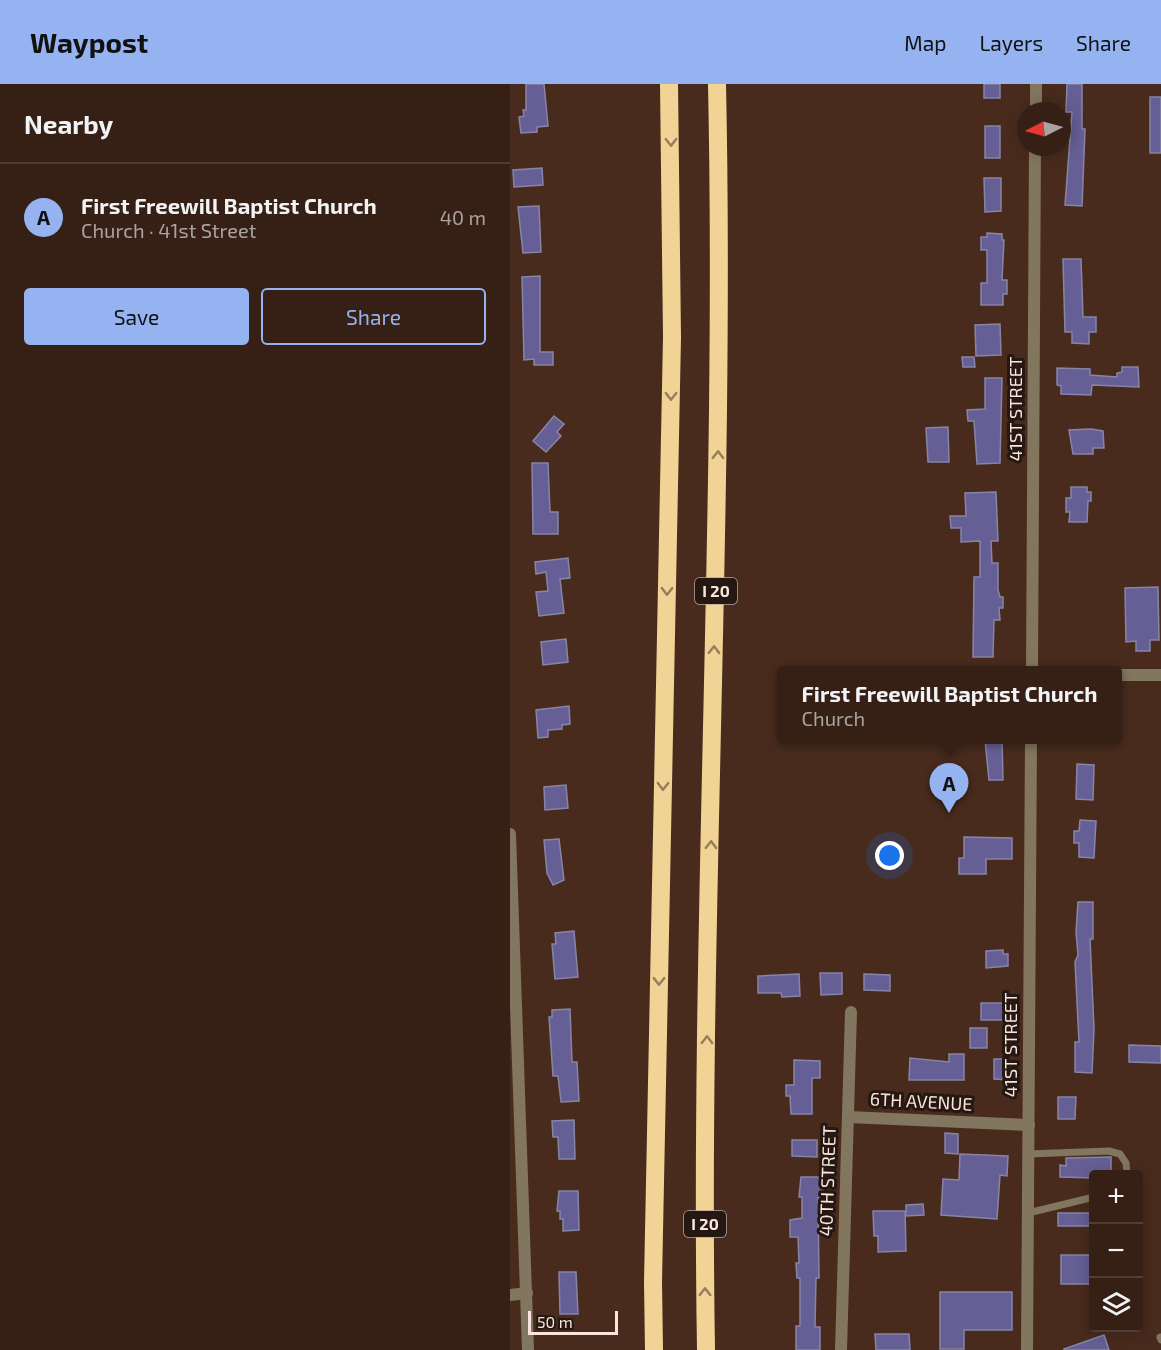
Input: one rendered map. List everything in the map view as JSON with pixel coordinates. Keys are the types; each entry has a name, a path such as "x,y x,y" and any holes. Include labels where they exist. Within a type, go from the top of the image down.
{"highway":[{"path":"654,1350 653,1282 672,337 669,84"},
{"name":"I 20","path":"706,1350 706,1087 720,349 717,84"}],"street":[{"path":"1036,84 1036,102"},
{"name":"41ST STREET","path":"1032,666 1035,156"},
{"path":"1122,675 1161,675"},
{"name":"41ST STREET","path":"1027,1350 1031,744"},
{"path":"510,834 515,1090 527,1293 528,1350"},
{"name":"40TH STREET","path":"841,1350 851,1012"},
{"name":"6TH AVENUE","path":"848,1117 1029,1125"},
{"path":"510,1295 527,1293"}],"lane":[{"path":"1028,1154 1109,1151 1120,1154 1126,1163 1126,1170"},
{"path":"1028,1213 1089,1198"}],"building":[{"path":"526,84 544,84 548,126 537,127 537,132 521,133 519,117 524,116 523,110 526,110"},
{"path":"984,84 1000,84 1000,98 984,98"},
{"path":"1067,84 1082,84 1082,129 1085,129 1082,206 1065,205 1069,156 1071,156 1072,112 1071,102 1066,102"},
{"path":"1150,97 1161,97 1161,153 1150,153"},
{"path":"985,126 1000,126 1000,158 985,158"},
{"path":"542,168 543,185 514,187 513,170"},
{"path":"984,178 1001,178 1001,211 985,212"},
{"path":"539,206 541,252 523,253 518,207"},
{"path":"987,233 1002,234 1002,240 1004,240 1002,280 1007,280 1007,294 1003,294 1003,305 981,305 981,283 987,283 987,250 981,250 981,237 987,237"},
{"path":"1063,259 1081,259 1083,317 1096,317 1096,332 1089,332 1089,344 1072,343 1072,332 1065,332"},
{"path":"540,276 540,352 553,352 553,365 534,365 534,359 524,360 522,277"},
{"path":"1000,324 1001,355 976,356 975,325"},
{"path":"962,357 974,357 975,367 963,367"},
{"path":"1122,367 1138,367 1139,387 1092,385 1091,395 1061,394 1061,386 1057,385 1057,368 1090,369 1090,375 1117,377 1117,373 1122,372"},
{"path":"985,378 1002,378 1000,463 977,464 974,421 968,421 967,410 985,409"},
{"path":"554,416 564,424 557,432 561,436 546,452 533,441"},
{"path":"948,427 949,462 928,462 926,428"},
{"path":"1069,430 1103,431 1104,448 1093,448 1093,454 1073,454"},
{"path":"532,463 548,463 550,512 558,512 558,534 533,534"},
{"path":"1071,487 1087,487 1087,492 1091,492 1087,522 1069,522 1070,512 1066,512 1066,498 1071,498"},
{"path":"996,492 998,541 991,541 992,563 998,563 998,590 1000,597 1003,597 1003,608 999,608 1000,620 994,620 993,657 973,657 974,577 980,577 980,541 961,542 961,528 951,528 950,516 966,516 965,493"},
{"path":"568,558 570,578 560,579 564,613 539,616 536,592 548,591 546,572 536,574 535,562"},
{"path":"1158,587 1159,640 1150,640 1150,651 1136,651 1136,641 1126,642 1125,588"},
{"path":"566,639 568,662 543,665 541,642"},
{"path":"569,706 570,724 562,725 562,729 548,730 548,737 538,738 536,710"},
{"path":"985,744 1002,744 1003,780 989,780"},
{"path":"1077,764 1094,765 1093,800 1076,799"},
{"path":"566,785 568,808 545,810 544,787"},
{"path":"1080,820 1096,821 1094,858 1079,857 1079,843 1074,843 1074,831 1079,831"},
{"path":"964,837 1012,838 1012,859 986,859 986,874 959,874 959,858 964,858"},
{"path":"559,839 564,880 553,885 547,873 544,840"},
{"path":"1078,902 1093,902 1093,939 1090,939 1094,1029 1092,1073 1075,1072 1075,1042 1079,1042 1075,962 1078,955 1076,932"},
{"path":"574,931 578,977 555,979 552,944 556,944 555,933"},
{"path":"1003,950 1003,954 1008,954 1008,966 986,968 986,951"},
{"path":"820,973 842,973 842,994 821,995"},
{"path":"799,974 800,996 782,997 781,993 758,993 758,976"},
{"path":"864,974 890,975 890,991 864,990"},
{"path":"981,1003 1009,1003 1008,1020 981,1020"},
{"path":"570,1009 572,1062 577,1062 579,1101 561,1102 558,1076 553,1076 549,1017 552,1017 552,1010"},
{"path":"970,1028 987,1028 987,1048 970,1048"},
{"path":"1129,1045 1161,1046 1161,1063 1129,1062"},
{"path":"949,1054 964,1054 964,1080 909,1080 910,1058 949,1062"},
{"path":"994,1059 1008,1059 1008,1080 994,1079"},
{"path":"794,1060 820,1061 820,1078 812,1078 812,1114 791,1114 790,1096 786,1096 786,1085 794,1085"},
{"path":"1058,1097 1076,1097 1075,1119 1058,1119"},
{"path":"574,1120 575,1159 559,1159 558,1137 553,1137 552,1121"},
{"path":"945,1133 958,1134 958,1154 945,1153"},
{"path":"792,1140 817,1140 817,1157 792,1156"},
{"path":"960,1154 1008,1156 1007,1176 1000,1175 997,1219 941,1215 943,1179 959,1180"},
{"path":"1111,1157 1111,1170 1089,1170 1089,1178 1060,1177 1060,1165 1066,1166 1066,1158"},
{"path":"801,1177 823,1177 823,1197 818,1197 819,1278 816,1278 815,1327 820,1327 820,1350 796,1350 796,1326 800,1326 800,1278 797,1278 796,1263 799,1263 798,1237 790,1237 790,1220 802,1218 802,1197 799,1197"},
{"path":"559,1191 578,1191 579,1230 563,1231 563,1219 560,1219 560,1211 557,1211"},
{"path":"923,1204 924,1215 906,1216 906,1205"},
{"path":"873,1211 905,1211 906,1251 878,1252 878,1236 874,1236"},
{"path":"1058,1213 1089,1213 1089,1226 1058,1226"},
{"path":"1061,1255 1089,1255 1089,1284 1061,1284"},
{"path":"559,1272 576,1272 578,1314 560,1314"},
{"path":"940,1292 1012,1292 1012,1330 964,1330 964,1349 940,1349"},
{"path":"875,1334 909,1334 910,1350 876,1350"},
{"path":"1104,1335 1109,1350 1064,1350 1064,1349"}],"place":[{"name":"First Freewill Baptist Church","path":"949,813"}]}
